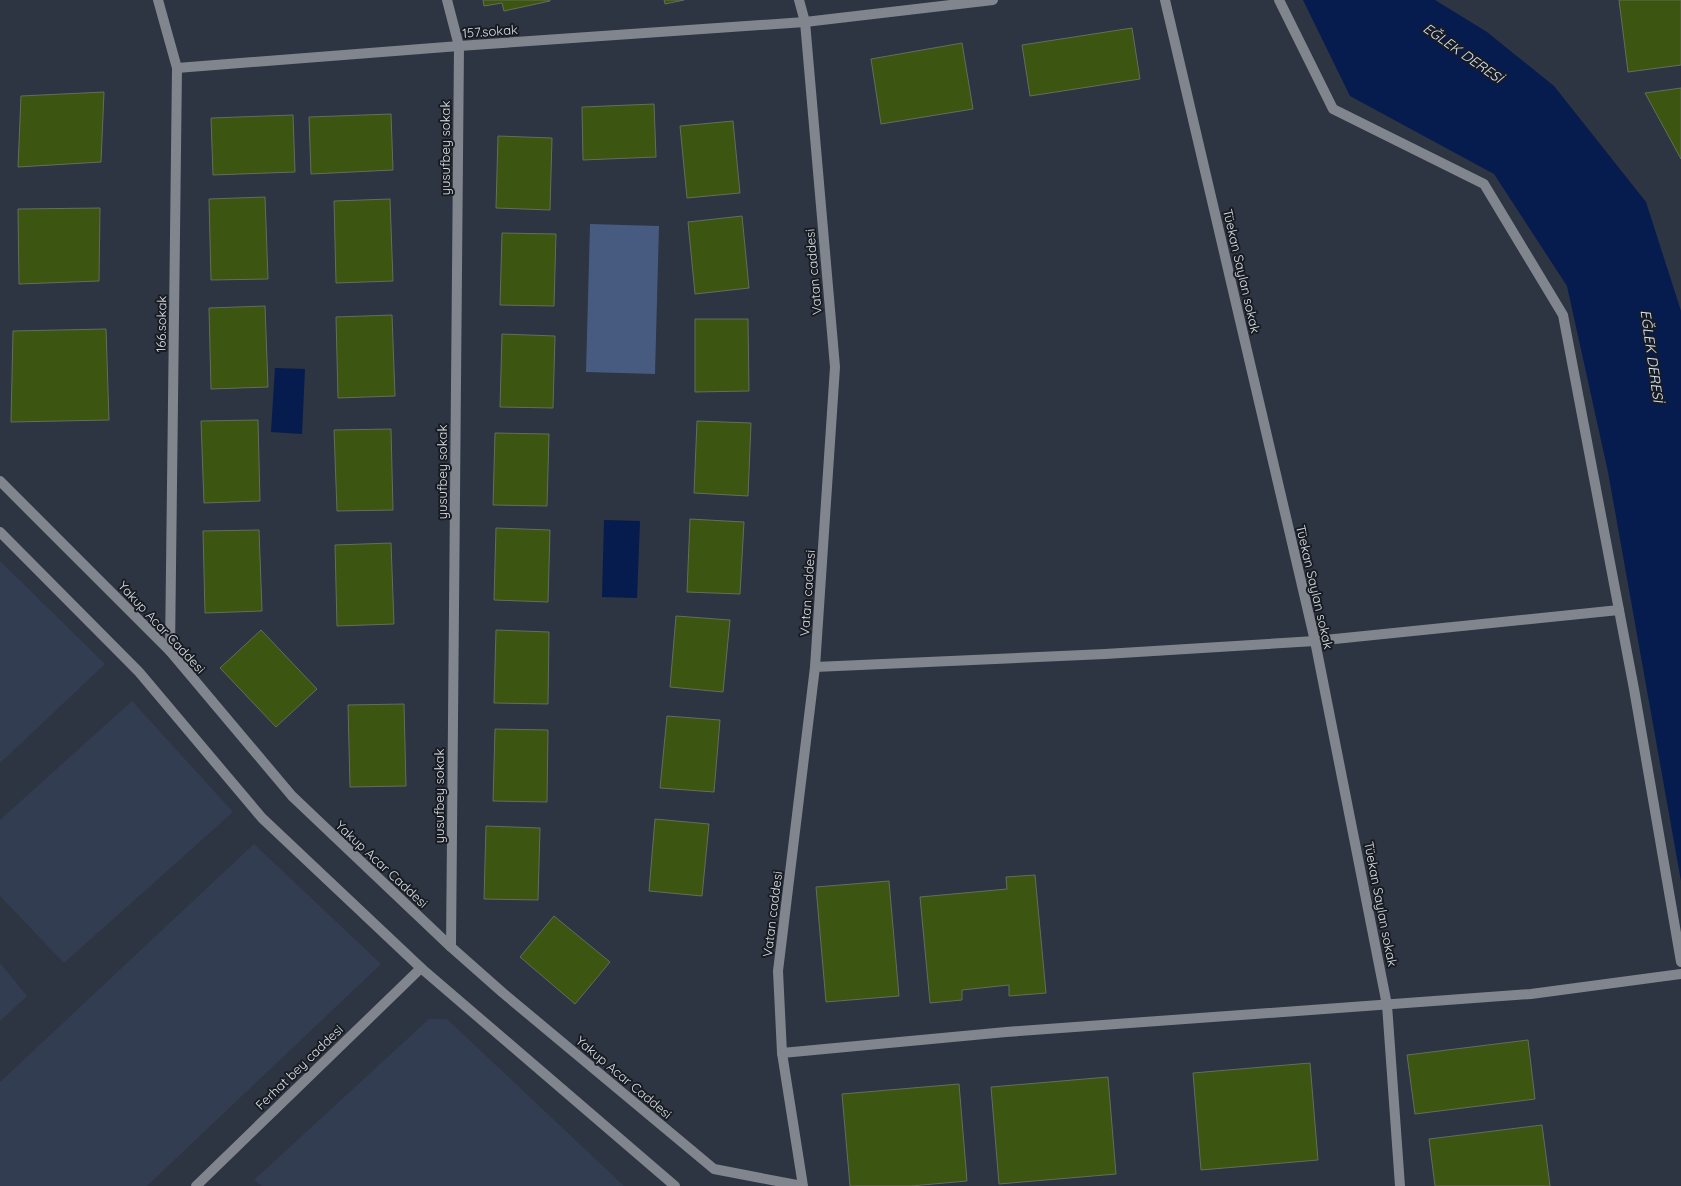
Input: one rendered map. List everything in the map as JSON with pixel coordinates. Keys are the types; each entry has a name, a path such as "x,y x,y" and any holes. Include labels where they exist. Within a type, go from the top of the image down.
{"street":[{"name":"166.sokak","path":"158,0 177,68 170,651"},
{"name":"yusufbey sokak","path":"447,0 459,46 451,946"},
{"name":"Vatan caddesi","path":"799,0 805,22 835,367 815,667 778,971 782,1052 802,1186"},
{"name":"157.sokak","path":"177,68 459,46 805,22 993,0"},
{"name":"Tüekan Saylan sokak","path":"1165,0 1315,641 1387,1005 1400,1186"},
{"path":"1279,0 1333,109 1484,184 1563,315 1624,636 1681,962"},
{"name":"Yakup Acar Caddesi","path":"0,481 170,651 292,796 503,993 714,1169 802,1186"},
{"path":"0,532 139,672 262,818 421,968 674,1186"},
{"path":"815,667 1104,654 1315,641 1619,610"},
{"name":"Ferhat bey caddesi","path":"196,1186 421,968"},
{"path":"782,1052 1006,1032 1531,994 1681,974"}],"shaded area":[{"path":"590,224 659,226 655,374 586,372"},
{"path":"0,561 105,664 0,763"},
{"path":"132,701 233,812 64,963 0,896 0,820"},
{"path":"254,844 381,964 147,1186 0,1186 0,1082"},
{"path":"0,963 27,996 0,1021"},
{"path":"429,1019 447,1019 624,1186 262,1186 254,1180"}],"water":[{"name":"EĞLEK DERESİ","path":"1303,0 1435,0 1487,32 1554,86 1646,202 1681,311 1681,881 1608,472 1567,286 1494,174 1350,96"},
{"path":"275,368 305,369 302,434 271,432"},
{"path":"604,520 640,521 637,598 602,597"}],"building":[{"path":"483,0 550,1 504,11 502,3 484,6"},
{"path":"664,0 684,0 665,4"},
{"path":"1619,0 1681,0 1681,65 1628,72"},
{"path":"1132,28 1140,79 1030,96 1022,45"},
{"path":"962,43 973,109 881,124 871,59"},
{"path":"1681,88 1681,159 1645,93"},
{"path":"104,92 101,162 18,167 21,96"},
{"path":"654,104 656,157 583,160 582,107"},
{"path":"391,114 393,170 311,174 309,117"},
{"path":"293,115 295,172 213,175 211,118"},
{"path":"733,121 740,193 687,198 680,126"},
{"path":"498,136 552,138 550,210 496,208"},
{"path":"265,197 268,279 211,280 209,199"},
{"path":"390,199 393,281 336,283 334,201"},
{"path":"100,208 99,281 19,284 18,209"},
{"path":"742,216 749,288 695,294 688,222"},
{"path":"502,233 556,234 554,306 500,305"},
{"path":"265,306 268,387 211,389 209,308"},
{"path":"392,315 395,396 338,398 336,317"},
{"path":"695,319 748,319 749,391 695,392"},
{"path":"106,329 109,420 11,422 13,331"},
{"path":"502,334 555,336 553,408 500,407"},
{"path":"258,420 260,501 204,503 201,421"},
{"path":"697,421 751,423 748,496 694,493"},
{"path":"391,429 393,510 337,511 334,430"},
{"path":"495,433 549,434 547,506 493,505"},
{"path":"690,519 744,522 740,594 687,592"},
{"path":"496,528 550,530 548,602 494,600"},
{"path":"259,530 262,611 205,613 203,531"},
{"path":"391,543 394,624 337,626 335,545"},
{"path":"676,616 730,620 723,692 670,687"},
{"path":"261,630 317,689 276,727 220,668"},
{"path":"496,630 549,632 548,704 494,703"},
{"path":"404,704 406,786 350,787 348,705"},
{"path":"667,716 720,720 714,792 660,788"},
{"path":"495,729 548,730 547,802 493,801"},
{"path":"655,819 709,824 702,896 649,891"},
{"path":"486,826 540,828 538,900 484,899"},
{"path":"1035,875 1046,993 1009,996 1009,985 962,990 962,1000 930,1003 920,897 1007,889 1006,877"},
{"path":"889,881 899,996 826,1002 816,887"},
{"path":"554,916 610,962 575,1004 520,957"},
{"path":"1528,1040 1535,1099 1415,1114 1407,1055"},
{"path":"1310,1063 1318,1160 1201,1170 1193,1073"},
{"path":"1108,1077 1116,1174 999,1184 991,1087"},
{"path":"959,1084 967,1181 911,1186 850,1186 842,1094"},
{"path":"1542,1125 1550,1186 1435,1186 1429,1139"}]}
